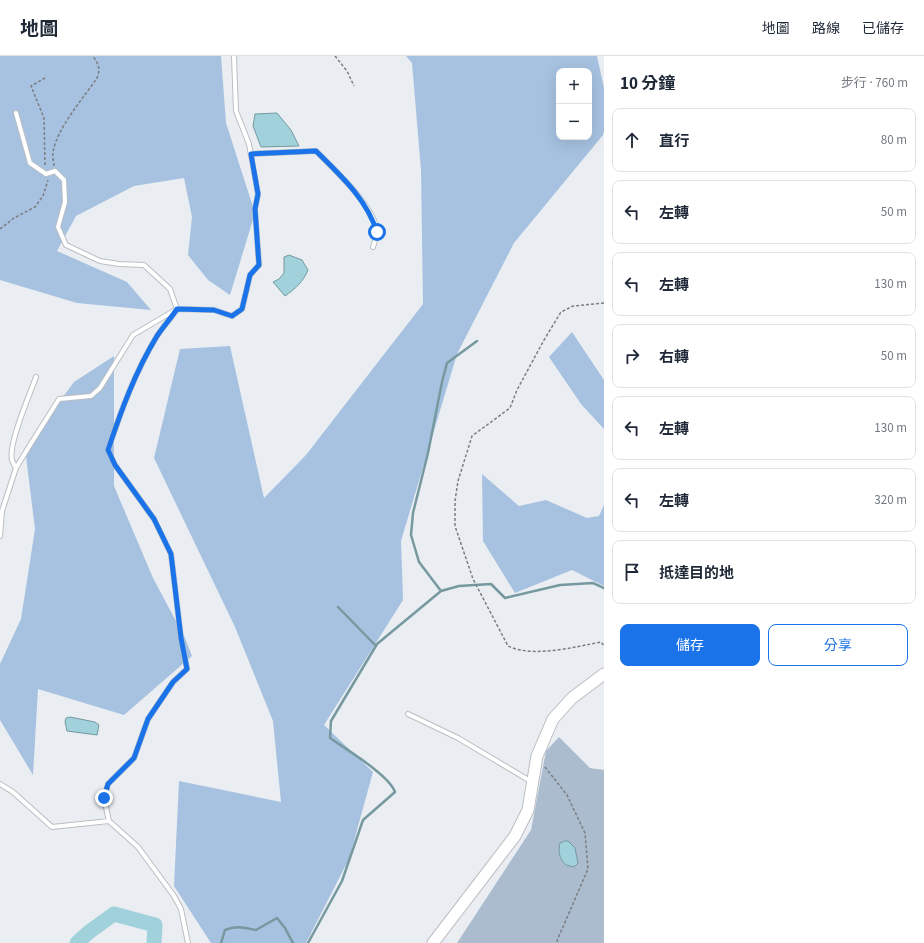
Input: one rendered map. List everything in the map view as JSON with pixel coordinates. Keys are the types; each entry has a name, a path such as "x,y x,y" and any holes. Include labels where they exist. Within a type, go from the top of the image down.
{"street":[{"path":"433,943 515,836 528,810 537,756 553,719 572,698 604,674"}],"lane":[{"path":"0,536 2,511 16,468 59,399 91,396 100,388 133,335 177,309 214,310 232,316 242,309 250,275 259,265 255,209 258,194 249,144 236,111 234,56"},
{"path":"16,113 30,163 46,174 55,170 64,180 65,202 58,227 66,245 100,261 119,264 144,265 170,289 177,309"},
{"path":"251,154 316,151 349,184 372,216 377,232 373,247"},
{"path":"177,309 157,336 145,358 122,408 108,450 115,465 154,519 171,554 181,638 187,669 173,682 148,719 134,758 108,784 104,798 109,821 138,847 174,896 181,909 188,943"},
{"path":"16,468 12,460 12,450 15,436 36,377"},
{"path":"408,714 458,738 532,782"},
{"path":"0,784 13,792 52,827 109,821"}],"path":[{"path":"55,170 53,154 57,139 64,125 97,78 99,72 99,65 93,56"},
{"path":"335,56 348,71 354,86"},
{"path":"0,229 14,218 35,207 43,196 48,177 46,174 44,118 31,86 46,78"},
{"path":"604,304 573,306 561,312 544,340 510,408 472,436 458,481 455,501 455,526 473,579 508,646 518,651 554,651 601,642 604,646"},
{"path":"537,756 567,795 585,833 588,869 556,943"}],"shaded area":[{"path":"0,56 221,56 226,123 255,213 230,295 208,280 188,255 192,217 184,178 134,186 76,216 57,251 127,282 151,310 77,303 0,280"},
{"path":"406,56 597,56 604,88 603,135 514,243 457,354 401,541 403,600 324,725 373,772 349,859 306,943 211,943 174,886 179,781 281,802 273,721 235,627 154,458 180,349 230,346 264,498 306,455 423,304 421,170 412,63"},
{"path":"277,113 291,130 299,146 261,147 253,126 255,114"},
{"path":"289,255 302,260 308,270 298,285 285,296 273,282 279,279 284,273 284,257"},
{"path":"572,332 604,380 604,429 581,404 549,357"},
{"path":"114,356 114,486 153,578 185,638 192,656 124,715 38,689 33,775 0,720 0,664 21,619 35,529 25,448 74,382"},
{"path":"482,474 519,506 546,500 587,518 599,516 604,505 604,586 572,570 515,593 483,541"},
{"path":"70,717 95,722 99,725 97,735 67,731 65,722 66,718"},
{"path":"559,737 590,768 604,770 604,943 457,943 531,830 546,751"},
{"path":"568,841 575,848 578,863 574,867 566,865 560,858 560,843"}],"waterway":[{"path":"441,591 419,562 411,535 413,513 428,453 447,363 477,341"},
{"path":"308,943 342,881 363,820 395,792 385,778 330,738 331,721 377,644 441,591 459,586 491,584 505,598 560,585 593,583 604,588"},
{"path":"338,607 376,646"},
{"path":"77,943 89,932 114,914 155,925 154,943"},
{"path":"221,943 225,930 229,928 237,927 256,930 277,918 285,928 293,943"}],"route":[{"path":"104,798 108,784 134,758 148,719 173,682 187,669 181,638 171,554 154,519 115,465 108,450 122,408 145,358 157,336 177,309 214,310 232,316 242,309 250,275 259,265 255,209 258,194 251,154 316,151 349,184 372,216 377,232"}]}
